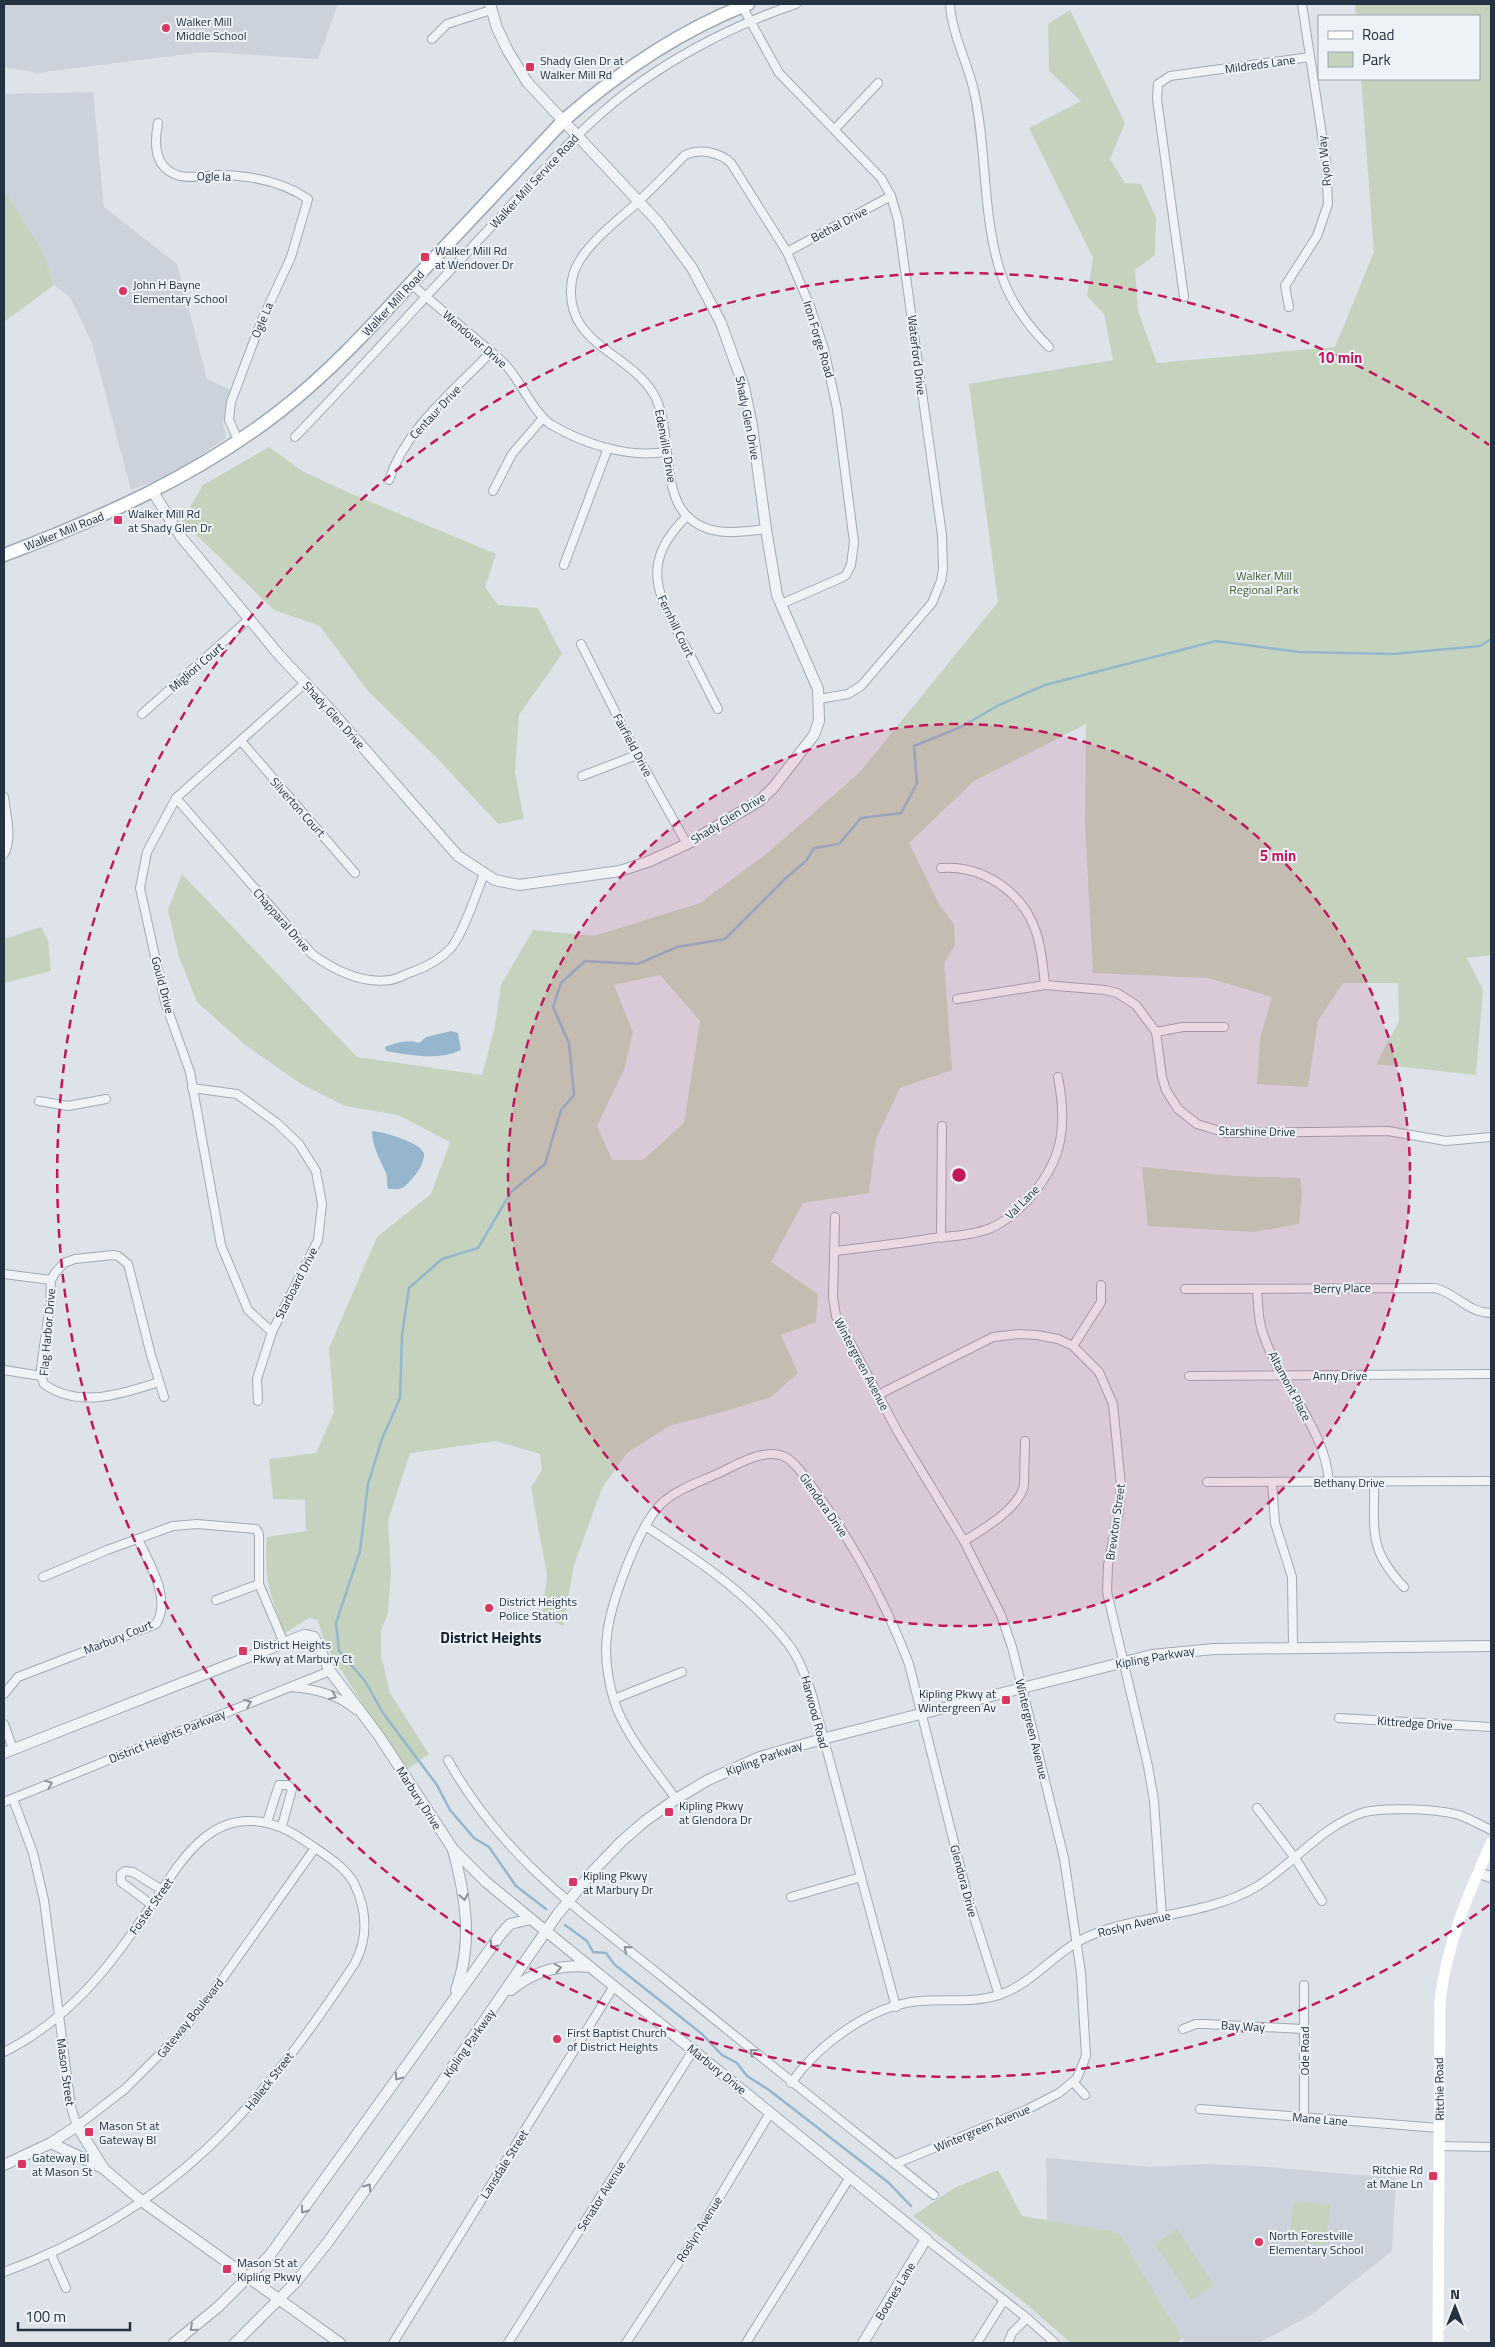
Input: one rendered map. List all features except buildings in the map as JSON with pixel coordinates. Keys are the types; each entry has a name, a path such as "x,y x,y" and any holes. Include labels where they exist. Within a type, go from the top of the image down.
{"main road":[{"name":"Walker Mill Road","path":"4,555 75,527 153,492 239,442 320,378 411,284 564,120 635,63 703,24 745,5"},
{"name":"Ritchie Road","path":"1438,2343 1439,2027 1442,1984 1458,1922 1491,1844"}],"street":[{"name":"Walker Mill Service Road","path":"295,437 578,134 621,97 708,42 750,21 796,4"},
{"path":"950,4 956,39 973,88 995,254 1004,282 1016,307 1031,328 1049,347"},
{"name":"Ryon Way","path":"1289,307 1285,286 1317,236 1328,204 1326,162 1302,4"},
{"name":"Waterford Drive","path":"745,5 750,21 779,73 882,178 892,196 904,260 942,534 943,575 932,603 861,686 848,694 819,699"},
{"path":"432,39 446,24 490,7"},
{"name":"Shady Glen Drive","path":"153,492 180,537 248,620 304,684 333,713 458,856 495,880 519,885 601,874 641,866 687,844 759,802 773,788 814,735 819,722 819,699 815,679 781,604 774,580 752,426 744,387 712,304 692,268 658,222 578,134 527,82 508,51 490,7"},
{"name":"Mildreds Lane","path":"1184,298 1157,99 1158,84 1170,76 1310,57"},
{"path":"835,129 878,83"},
{"name":"Ogle la","path":"158,123 155,137 156,155 166,168 178,176 226,175 256,178 282,186 308,199"},
{"name":"Iron Forge Road","path":"639,202 685,155 700,152 715,154 728,160 737,170 786,252 819,330 834,391 850,500 854,553 849,571 842,578 781,604"},
{"name":"Bethal Drive","path":"786,252 892,196"},
{"name":"Ogle La","path":"239,442 229,420 231,402 261,322 291,257 308,199"},
{"name":"Edenville Drive","path":"639,202 607,230 582,257 574,272 572,302 576,318 587,336 634,370 656,396 677,500 687,516"},
{"name":"Wendover Drive","path":"411,284 513,373 543,418 566,432 608,448 649,454 666,452"},
{"name":"Centaur Drive","path":"390,480 398,457 410,438 491,352"},
{"path":"493,490 512,454 543,418"},
{"path":"564,565 608,448"},
{"path":"687,516 715,532 730,533 766,530"},
{"name":"Fernhill Court","path":"687,516 671,532 663,545 657,573 658,591 718,709"},
{"name":"Migliori Court","path":"142,714 248,620"},
{"name":"Fairfield Drive","path":"581,644 637,755 687,844"},
{"name":"Gould Drive","path":"272,1332 248,1310 221,1245 190,1072 166,1002 140,888 147,852 176,798 304,684"},
{"name":"Silverton Court","path":"241,741 355,873"},
{"path":"582,776 637,755"},
{"path":"4,797 8,833 7,848 4,854"},
{"name":"Chapparal Drive","path":"176,798 312,954 331,968 350,976 370,980 391,980 426,966 452,947 471,909 484,874"},
{"path":"941,868 962,869 986,876 1007,888 1016,897 1024,907 1036,932 1046,985"},
{"name":"Starshine Drive","path":"957,999 1046,985 1098,989 1117,993 1136,1005 1156,1032 1162,1077 1171,1099 1187,1118 1208,1129 1226,1133 1388,1132 1446,1141 1491,1137"},
{"path":"1156,1032 1183,1027 1224,1027"},
{"name":"Val Lane","path":"836,1251 977,1232 1001,1223 1026,1202 1043,1181 1056,1158 1062,1135 1063,1104 1058,1077"},
{"name":"Starboard Drive","path":"192,1088 237,1094 277,1123 299,1144 316,1171 322,1204 318,1240 272,1332 257,1379 258,1401"},
{"path":"39,1101 68,1106 106,1099"},
{"path":"941,1238 942,1126"},
{"name":"Wintergreen Avenue","path":"835,1217 836,1251 833,1297 836,1316 904,1442 964,1541 1001,1615 1062,1849 1078,1942 1086,2048 1082,2069 1073,2082 1059,2093 1026,2110 895,2164"},
{"name":"Flag Harbor Drive","path":"159,1382 93,1398 66,1394 50,1389 44,1384 41,1376 51,1280 60,1266 75,1258 116,1255 126,1261 130,1268 164,1397"},
{"name":"Flag Harbor Drive","path":"4,1274 51,1280"},
{"path":"1073,1346 1101,1302 1101,1285"},
{"name":"Berry Place","path":"1185,1289 1435,1288 1446,1291 1476,1311 1491,1313"},
{"name":"Altamont Place","path":"1257,1289 1258,1314 1261,1328 1283,1375 1323,1448 1328,1465 1329,1482"},
{"name":"Brewton Street","path":"878,1395 997,1336 1038,1335 1058,1339 1073,1346 1094,1365 1104,1380 1115,1416 1121,1486 1118,1516 1108,1565 1107,1592 1151,1783 1162,1917"},
{"path":"4,1370 41,1376"},
{"name":"Anny Drive","path":"1189,1376 1491,1374"},
{"path":"964,1541 998,1520 1022,1492 1024,1486 1025,1441"},
{"name":"Glendora Drive","path":"676,1799 620,1715 614,1699 607,1661 609,1624 645,1526 661,1504 679,1491 760,1456 773,1454 786,1458 796,1466 831,1512 872,1582 909,1664 920,1714 968,1898 999,1995"},
{"name":"Bethany Drive","path":"1207,1482 1491,1481"},
{"path":"1272,1482 1275,1523 1292,1577 1293,1647"},
{"path":"1374,1482 1376,1545 1384,1563 1404,1587"},
{"path":"4,1724 8,1751 284,1643 259,1584 259,1534 256,1529 182,1524 138,1539 43,1577"},
{"name":"Harwood Road","path":"645,1526 733,1587 758,1610 790,1646 805,1674 896,2007"},
{"name":"Marbury Court","path":"4,1694 18,1677 156,1624 161,1615 162,1608 160,1594 138,1539"},
{"path":"216,1600 259,1584"},
{"name":"Marbury Drive","path":"284,1643 309,1636 314,1637 330,1670 369,1724 453,1849 486,1882 926,2239 1027,2318 1055,2343"},
{"name":"Kipling Parkway","path":"234,2343 279,2299 328,2242 547,1932 554,1919 594,1870 622,1841 676,1799 738,1765 822,1739 1123,1661 1194,1650 1293,1647 1491,1646"},
{"name":"District Heights Parkway","path":"4,1802 330,1670"},
{"path":"614,1699 682,1672"},
{"name":"Marbury Drive","path":"289,1687 316,1690 343,1700 369,1724"},
{"name":"Kittredge Drive","path":"1339,1718 1491,1726"},
{"path":"448,1760 473,1800 496,1831 527,1865 568,1902 791,2083 934,2195"},
{"path":"268,1822 279,1785 288,1785 292,1789 282,1826"},
{"name":"Mason Street","path":"12,1799 40,1878 71,2107 78,2126 104,2169 143,2202 340,2343"},
{"path":"1257,1808 1295,1858 1322,1901"},
{"name":"Roslyn Avenue","path":"791,2083 807,2063 838,2035 865,2020 896,2007 914,2002 986,1998 999,1995 1026,1982 1055,1956 1078,1942 1111,1928 1162,1917 1242,1894 1259,1885 1337,1826 1358,1815 1374,1811 1449,1813 1460,1815 1491,1830"},
{"name":"Foster Street","path":"4,2052 39,2030 59,2014 108,1966 195,1846 210,1833 235,1823 268,1822 282,1826 315,1848"},
{"name":"Gateway Boulevard","path":"4,2165 51,2142 78,2126 142,2075 177,2038 203,2005 315,1848"},
{"name":"Halleck Street","path":"4,2272 50,2254 94,2232 143,2202 206,2151 254,2100 346,1976 361,1952 365,1924 359,1895 352,1879 345,1871 315,1848"},
{"path":"452,2002 462,1970 467,1932 465,1900 453,1849"},
{"path":"152,1905 121,1882 121,1874 125,1870 133,1872 162,1890"},
{"path":"1478,1873 1491,1877"},
{"path":"791,1897 860,1877"},
{"path":"174,2343 218,2307 249,2277 293,2226 507,1927 518,1921 531,1920"},
{"path":"500,1999 523,1981 540,1972 568,1966 590,1967"},
{"name":"Ode Road","path":"1304,1985 1304,2118"},
{"name":"Lansdale Street","path":"393,2343 614,1986"},
{"name":"Bay Way","path":"1183,2030 1196,2024 1304,2029"},
{"name":"Senator Avenue","path":"508,2343 694,2049"},
{"path":"1073,2082 1085,2095"},
{"name":"Mane Lane","path":"1200,2110 1439,2128"},
{"name":"Roslyn Avenue","path":"626,2343 694,2238 770,2113"},
{"path":"51,2142 104,2169"},
{"path":"1439,2146 1491,2147"},
{"path":"746,2343 850,2177"},
{"name":"Boones Lane","path":"863,2343 926,2239"},
{"path":"50,2254 66,2288"},
{"path":"977,2343 1004,2300"},
{"path":"1008,2343 1012,2334 1027,2318"}],"shaded area":[{"name":"Walker Mill Middle School","path":"4,4 338,4 318,59 205,52 37,73 4,67"},
{"name":"John H Bayne Elementary School","path":"93,92 104,207 177,264 207,379 231,390 223,423 226,438 188,464 160,479 131,490 92,343 70,297 54,285 43,251 4,190 4,94"},
{"name":"North Forestville Elementary School","path":"1046,2158 1151,2167 1205,2164 1256,2166 1396,2178 1392,2251 1311,2315 1258,2343 1185,2343 1119,2233 1047,2221"}],"green space":[{"name":"Walker Mill Regional Park","path":"1355,4 1491,4 1491,955 1467,958 1483,990 1476,1075 1376,1064 1399,1021 1398,983 1343,983 1318,1021 1308,1087 1257,1084 1260,1038 1272,997 1208,978 1093,973 1085,824 1086,724 974,781 909,843 939,904 954,924 955,945 944,963 952,1070 900,1088 876,1139 869,1193 803,1203 771,1262 818,1294 816,1322 781,1335 798,1373 771,1397 669,1426 627,1453 602,1488 574,1565 563,1626 542,1616 547,1575 531,1487 542,1470 540,1454 496,1441 410,1453 388,1521 391,1572 388,1613 381,1631 381,1655 390,1693 429,1754 408,1769 369,1714 325,1644 318,1620 309,1618 285,1633 275,1607 267,1576 267,1537 306,1531 305,1500 273,1499 269,1459 316,1453 334,1412 329,1348 377,1237 431,1194 450,1142 398,1115 345,1106 301,1084 244,1044 197,1002 179,957 168,910 182,874 357,1057 482,1075 495,1026 501,985 533,930 594,936 700,903 770,851 860,772 998,602 969,384 1113,360 1104,314 1087,296 1093,258 1029,128 1081,101 1049,71 1048,24 1070,10 1125,123 1110,159 1125,183 1141,184 1156,218 1155,255 1135,270 1138,311 1157,363 1335,347 1374,252 1361,80 1480,80 1480,15 1356,15","holes":["660,975 700,1021 684,1123 643,1160 612,1160 597,1126 624,1070 633,1032 614,985"]},
{"path":"4,190 43,251 54,285 4,322"},
{"path":"269,447 304,472 354,495 496,554 485,587 498,605 538,608 562,654 519,715 515,773 524,819 498,824 438,759 368,691 320,626 274,610 182,521 203,485"},
{"path":"41,927 48,940 51,971 4,983 4,939"},
{"path":"1142,1167 1234,1176 1300,1178 1302,1193 1299,1224 1254,1232 1148,1226"},
{"path":"998,2170 1022,2216 1119,2233 1182,2338 1177,2343 1071,2343 1026,2304 913,2216 954,2188"},
{"path":"1293,2201 1330,2205 1326,2245 1290,2242"},
{"path":"1177,2229 1214,2285 1192,2300 1155,2244"}],"water":[{"path":"451,1031 458,1033 461,1050 433,1056 386,1051 385,1047 394,1044 406,1041 419,1043 426,1037"},
{"path":"372,1131 401,1138 422,1150 424,1158 420,1168 404,1187 388,1189 387,1175 375,1147"}],"waterway":[{"path":"546,1909 516,1886 489,1847 474,1838 450,1810 437,1785 383,1713 365,1681 339,1651 336,1623 360,1551 368,1484 382,1439 400,1398 402,1335 409,1288 442,1259 478,1248 511,1192 545,1164 561,1110 574,1095 569,1043 553,1007 561,983 585,961 638,964 677,947 725,939 788,876 806,861 814,848 839,844 861,818 901,813 917,783 914,746 961,727 999,705 1045,685 1216,641 1299,652 1393,654 1480,646 1491,639"},
{"path":"565,1925 587,1941 593,1952 606,1953 614,1964 702,2034 722,2055 737,2063 747,2076 769,2090 889,2183 911,2206"}],"place":[{"name":"Walker Mill Middle School","path":"166,28"},
{"name":"Shady Glen Dr at Walker Mill Rd","path":"530,67"},
{"name":"Walker Mill Rd at Wendover Dr","path":"425,257"},
{"name":"John H Bayne Elementary School","path":"123,291"},
{"name":"Walker Mill Rd at Shady Glen Dr","path":"118,520"},
{"name":"District Heights Police Station","path":"489,1608"},
{"name":"District Heights Pkwy at Marbury Ct","path":"243,1651"},
{"name":"Kipling Pkwy at Wintergreen Av","path":"1006,1700"},
{"name":"Kipling Pkwy at Glendora Dr","path":"669,1812"},
{"name":"Kipling Pkwy at Marbury Dr","path":"573,1882"},
{"name":"First Baptist Church of District Heights","path":"557,2039"},
{"name":"Mason St at Gateway Bl","path":"89,2132"},
{"name":"Gateway Bl at Mason St","path":"22,2164"},
{"name":"Ritchie Rd at Mane Ln","path":"1433,2176"},
{"name":"North Forestville Elementary School","path":"1259,2242"},
{"name":"Mason St at Kipling Pkwy","path":"227,2269"}],"district":[{"name":"District Heights","path":"491,1637"}]}
